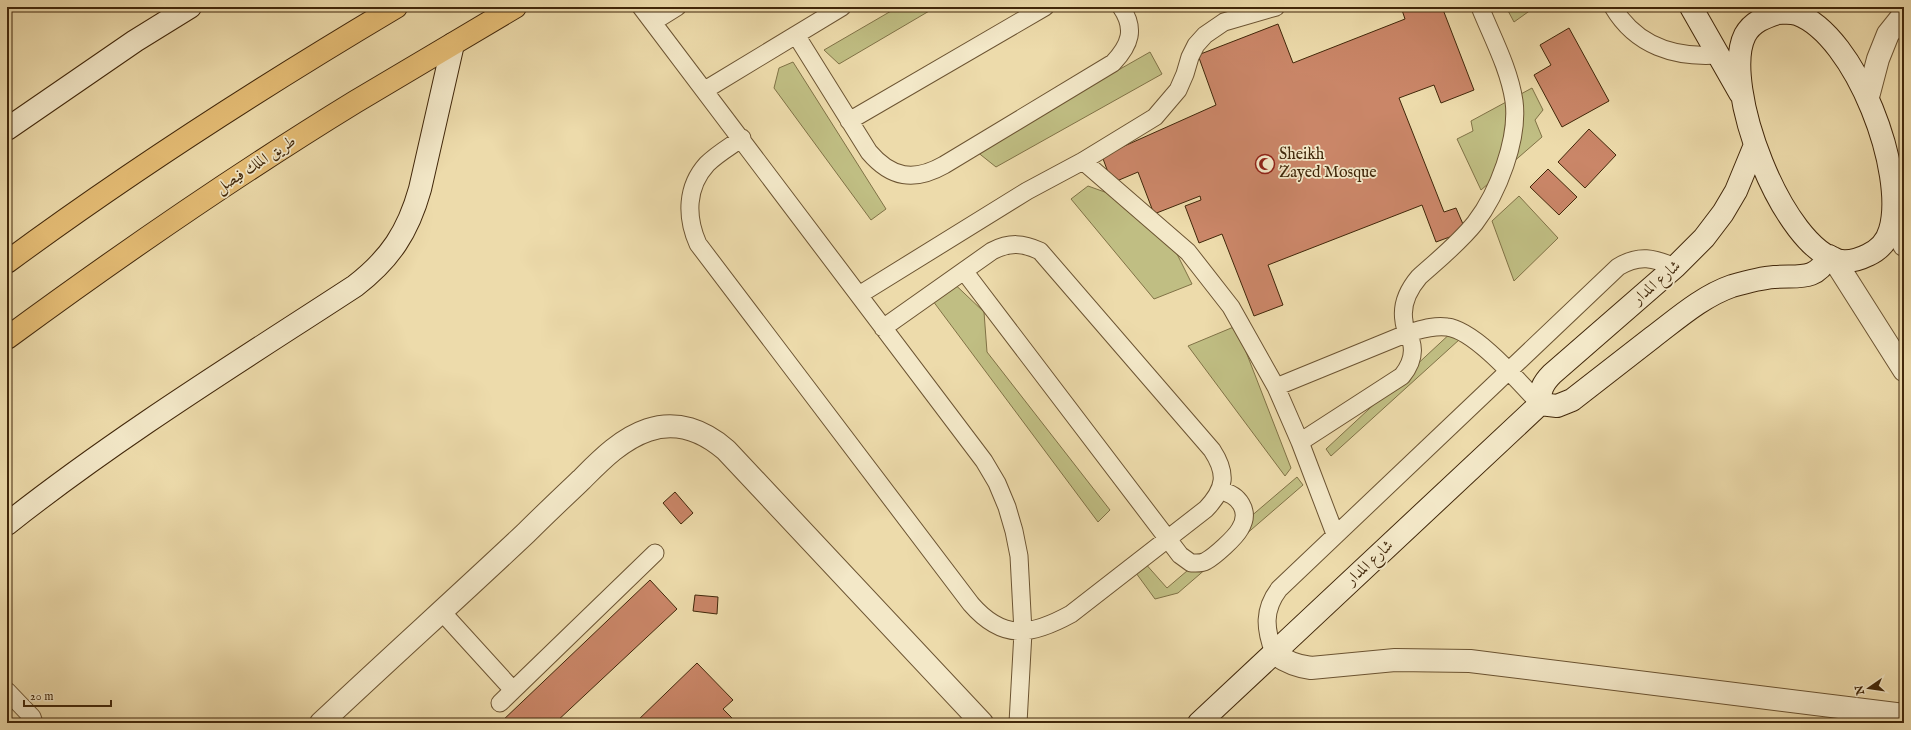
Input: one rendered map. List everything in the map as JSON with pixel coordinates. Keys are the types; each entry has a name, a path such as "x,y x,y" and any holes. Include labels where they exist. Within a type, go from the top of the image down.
{"main road":[{"path":"7,262 132,174 227,111 396,7"},
{"name":"طريق الملك فيصل","path":"7,338 74,288 260,162 355,102 515,7"}],"street":[{"path":"7,129 135,41 190,7"},
{"path":"1691,7 1743,97"},
{"path":"1792,10 1826,34 1856,75 1868,97 1878,120 1891,169 1894,194 1894,219 1888,237 1876,251 1860,259 1842,261 1831,257 1819,249 1800,231 1774,190 1755,145 1743,97 1740,73 1740,53 1745,35 1758,20 1792,10"},
{"path":"1868,97 1878,59 1888,34 1904,14"},
{"path":"7,524 40,498 148,421 355,286 373,272 389,255 403,234 415,207 453,44"},
{"name":"شارع المدار","path":"1199,723 1540,404 1542,387 1549,376 1675,267 1704,238 1723,213 1744,174 1755,145"},
{"path":"1894,219 1904,245"},
{"path":"1831,257 1904,370"},
{"path":"1540,404 1557,406 1572,400 1707,297 1752,280 1773,277 1806,276 1816,272 1831,257"},
{"path":"326,722 597,464 622,443 649,429 664,426 681,427 697,431 713,439 726,450 982,723"},
{"path":"1274,653 1285,661 1298,666 1311,668 1395,660 1470,661 1904,715"}],"lane":[{"path":"642,7 984,461 997,483 1014,531 1019,556 1023,632 1018,723"},
{"path":"653,22 678,7"},
{"path":"705,90 842,7"},
{"path":"849,121 1045,7"},
{"path":"796,35 849,121 878,163 890,171 904,175 918,176 932,172 1113,62 1125,48 1129,39 1128,20 1121,7"},
{"path":"859,295 1027,191 1083,161 1155,116 1178,90 1193,51 1205,34 1224,22 1276,7"},
{"path":"1300,442 1402,376 1412,360 1413,351 1412,341 1404,322 1403,309 1405,298 1411,286 1468,231 1486,207 1506,162 1514,132 1514,100 1510,83 1480,7"},
{"path":"1612,7 1628,27 1643,39 1659,48 1677,54 1697,56 1718,55"},
{"path":"742,138 708,163 699,174 693,187 689,216 692,231 698,244 971,604 988,622 999,628 1023,632 1056,622 1071,614 1206,509 1220,491 1223,480 1222,469 1212,450 1040,251 1028,246 1016,244 1003,246 964,271 883,328"},
{"path":"1083,161 1188,252 1232,307 1276,387 1300,442 1335,534"},
{"path":"1274,653 1268,638 1266,617 1272,597 1279,588 1335,534 1618,267 1627,261 1648,257 1675,267"},
{"path":"964,271 1180,555 1191,563 1206,561 1238,532 1243,523 1243,507 1236,497 1220,491"},
{"path":"1276,387 1408,333 1439,326 1457,329 1473,338 1508,370 1540,404"},
{"path":"500,703 655,553"},
{"path":"442,612 513,690"},
{"path":"7,691 32,717 34,723"}],"shaded area":[{"path":"898,7 936,7 839,64 824,50"},
{"path":"1506,7 1535,7 1514,22"},
{"path":"1150,52 1162,74 996,167 976,151"},
{"path":"793,62 886,209 871,220 774,88 779,68"},
{"path":"1532,88 1543,110 1535,120 1542,137 1481,190 1457,139 1473,131 1471,121"},
{"path":"1088,186 1155,210 1192,284 1154,299 1071,199"},
{"path":"1519,196 1558,238 1514,281 1492,221"},
{"path":"945,275 984,312 987,352 1110,510 1098,522 927,293"},
{"path":"1236,326 1291,468 1285,476 1188,346"},
{"path":"1454,330 1460,339 1331,456 1326,449"},
{"path":"1297,477 1303,485 1178,593 1155,599 1128,562 1136,553 1167,588"}],"building":[{"name":"Sheikh Zayed Mosque","path":"1401,7 1442,7 1474,90 1441,103 1434,85 1399,98 1444,212 1456,208 1466,231 1436,242 1422,205 1268,265 1283,305 1254,316 1222,234 1199,243 1185,206 1201,200 1200,196 1154,214 1138,172 1112,183 1102,156 1216,105 1198,55 1278,24 1293,63 1405,19"},
{"path":"1569,28 1609,101 1562,127 1534,75 1551,65 1540,45"},
{"path":"1589,129 1616,155 1585,188 1558,162"},
{"path":"1548,169 1577,197 1559,215 1530,187"},
{"path":"675,492 693,513 681,524 663,503"},
{"path":"650,580 677,609 555,723 500,723"},
{"path":"695,595 718,597 717,614 693,611"},
{"path":"697,663 733,700 723,709 737,723 635,723"}],"place":[{"name":"Sheikh Zayed Mosque","path":"1265,164"}]}
